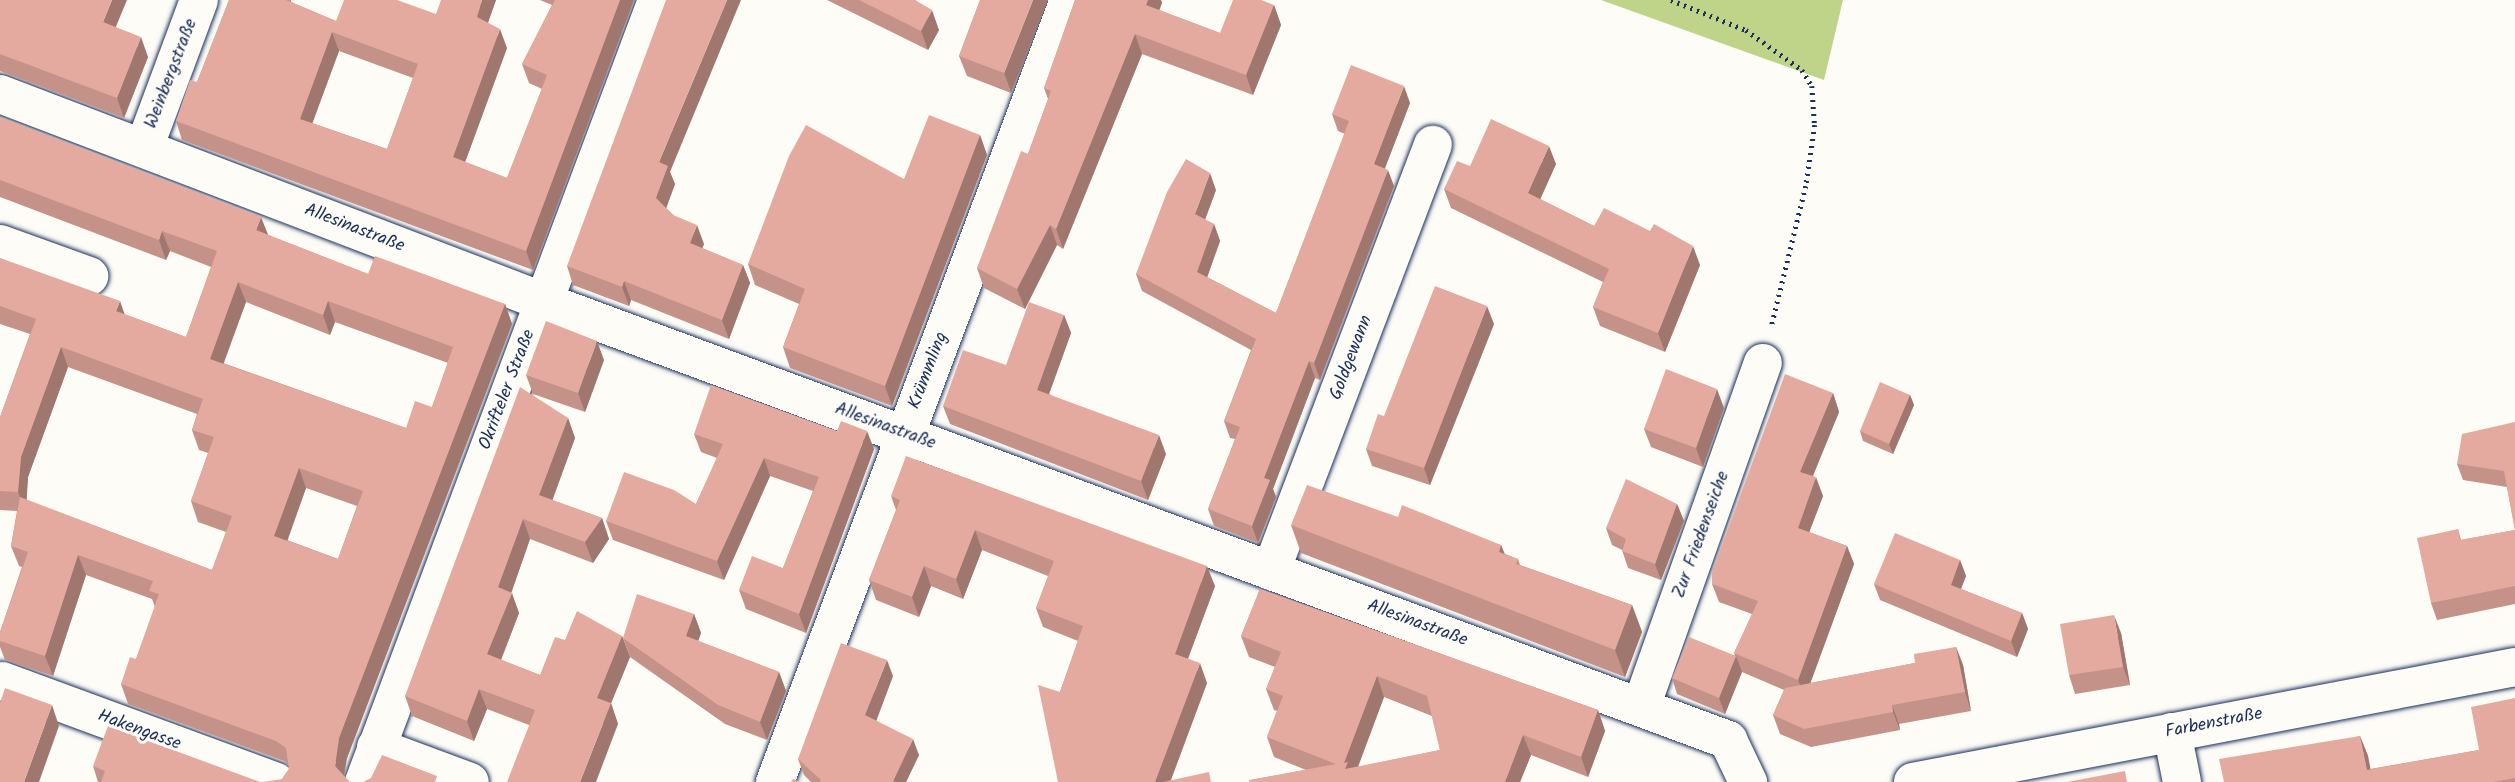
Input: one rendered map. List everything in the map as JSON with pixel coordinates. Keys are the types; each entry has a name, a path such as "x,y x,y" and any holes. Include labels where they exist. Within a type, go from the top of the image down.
{"street":[{"name":"Weinbergstraße","path":"144,148 200,0"},
{"name":"Okrifteler Straße","path":"364,782 656,0"},
{"name":"Krümmling","path":"775,782 1069,0"},
{"name":"Allesinastraße","path":"0,94 542,301 1728,740 1748,782"},
{"name":"Goldgewann","path":"1271,571 1433,145"},
{"path":"0,244 89,276"},
{"name":"Zur Friedenseiche","path":"1640,707 1763,363"},
{"name":"Farbenstraße","path":"1913,782 2515,667"},
{"name":"Hakengasse","path":"2,681 276,782"},
{"path":"2172,732 2182,782"},
{"path":"376,747 470,782"}],"path":[{"path":"1671,0 1746,30 1802,70 1812,86 1815,125 1806,186 1763,363"}],"green space":[{"path":"1601,0 1843,0 1824,80"}],"building":[{"path":"0,0 112,0 103,22 141,37 117,98 0,54"},
{"path":"229,0 286,0 336,21 344,0 397,0 436,14 441,0 482,0 477,17 500,29 453,157 507,178 547,75 522,64 555,0 620,0 526,251 176,121 190,80 197,82","holes":["332,32 418,64 387,149 300,119"]},
{"path":"666,0 727,0 659,162 668,166 656,198 673,215 697,225 690,243 743,265 722,320 624,281 622,287 567,266"},
{"path":"859,0 915,0 932,10 921,31"},
{"path":"980,0 1033,0 1004,73 959,56"},
{"path":"1075,0 1148,0 1146,5 1220,33 1233,0 1261,0 1274,5 1246,75 1135,34 1056,229 1050,225 1017,289 977,268 1021,151 1028,154 1051,91 1044,88"},
{"path":"1351,65 1404,86 1374,164 1388,170 1314,363 1309,361 1264,478 1270,480 1252,526 1208,509 1240,427 1224,421 1256,339 1136,274 1167,192 1186,159 1210,173 1195,214 1214,224 1197,272 1276,313 1349,121 1332,114"},
{"path":"929,115 980,135 885,386 783,347 805,289 748,264 789,156 806,125 904,179"},
{"path":"0,117 261,217 256,230 368,274 375,256 505,304 339,738 335,766 350,782 263,782 282,779 289,769 286,748 276,741 121,684 130,657 136,659 159,594 149,591 153,581 78,555 45,656 0,641 0,632 28,552 11,546 20,497 212,570 232,516 191,501 214,437 192,430 203,399 61,347 21,457 18,492 0,491 0,417 36,319 0,306 0,258 120,301 116,311 186,337 217,251 162,231 159,240 0,180","holes":["238,282 323,315 328,301 453,347 432,407 415,401 406,428 210,359","299,468 363,491 338,559 274,536"]},
{"path":"1491,119 1549,146 1528,193 1594,226 1604,208 1650,231 1654,224 1693,246 1658,333 1593,307 1609,269 1444,189 1457,161 1470,166"},
{"path":"1435,286 1487,306 1424,468 1366,449 1378,414 1384,416"},
{"path":"1029,302 1064,315 1037,390 1159,435 1141,481 943,406 963,350 1006,365"},
{"path":"546,321 597,341 578,393 526,375"},
{"path":"1666,369 1717,389 1696,448 1644,429"},
{"path":"1785,374 1833,393 1800,472 1816,477 1798,528 1847,546 1798,680 1734,653 1758,601 1712,584 1712,572"},
{"path":"1880,382 1910,395 1889,444 1860,431"},
{"path":"711,385 837,431 841,421 867,431 799,614 739,590 752,556 783,568 819,477 764,458 717,561 606,521 624,472 674,490 696,504 723,444 694,434"},
{"path":"520,387 568,418 539,495 602,518 585,542 523,519 498,587 512,593 487,654 540,675 555,637 565,640 577,611 622,636 597,698 611,703 580,782 507,782 535,710 479,689 467,721 405,696"},
{"path":"2515,422 2515,530 2504,471 2457,464 2462,434"},
{"path":"906,456 1207,566 1175,654 1200,663 1155,782 1058,782 1038,685 1060,692 1083,626 1036,608 1054,561 975,530 956,579 924,566 912,597 869,580 900,500 891,496"},
{"path":"1626,479 1677,504 1655,564 1622,551 1626,539 1606,528"},
{"path":"1307,485 1398,517 1402,505 1501,545 1499,552 1518,559 1516,564 1632,605 1615,650 1291,525"},
{"path":"2458,529 2460,540 2515,530 2515,586 2431,603 2417,538"},
{"path":"1895,533 1960,560 1951,585 2022,613 2011,641 1874,584"},
{"path":"1260,589 1598,710 1581,757 1523,735 1505,782 1249,782 1336,764 1267,737 1283,696 1266,689 1281,652 1241,636","holes":["1377,676 1427,696 1440,750 1345,769 1348,762 1344,763"]},
{"path":"637,594 694,614 686,636 779,672 760,722 718,705 623,638"},
{"path":"2114,615 2123,667 2069,675 2060,624"},
{"path":"1689,637 1736,656 1719,698 1672,678"},
{"path":"841,643 887,660 865,715 913,739 893,781 895,782 820,782 821,780 798,759"},
{"path":"1956,647 1965,692 1892,705 1893,712 1804,729 1773,715 1785,688 1915,663 1914,654"},
{"path":"5,688 52,705 24,782 0,782 0,703"},
{"path":"2515,698 2515,778 2493,782 2224,782 2219,759 2360,736 2367,770 2479,750 2471,707"},
{"path":"108,726 260,782 101,782 105,771 93,766"},
{"path":"382,755 437,776 435,782 363,782 371,778"},
{"path":"2125,771 2127,782 2067,782"},
{"path":"1209,772 1211,782 1163,782"}]}
